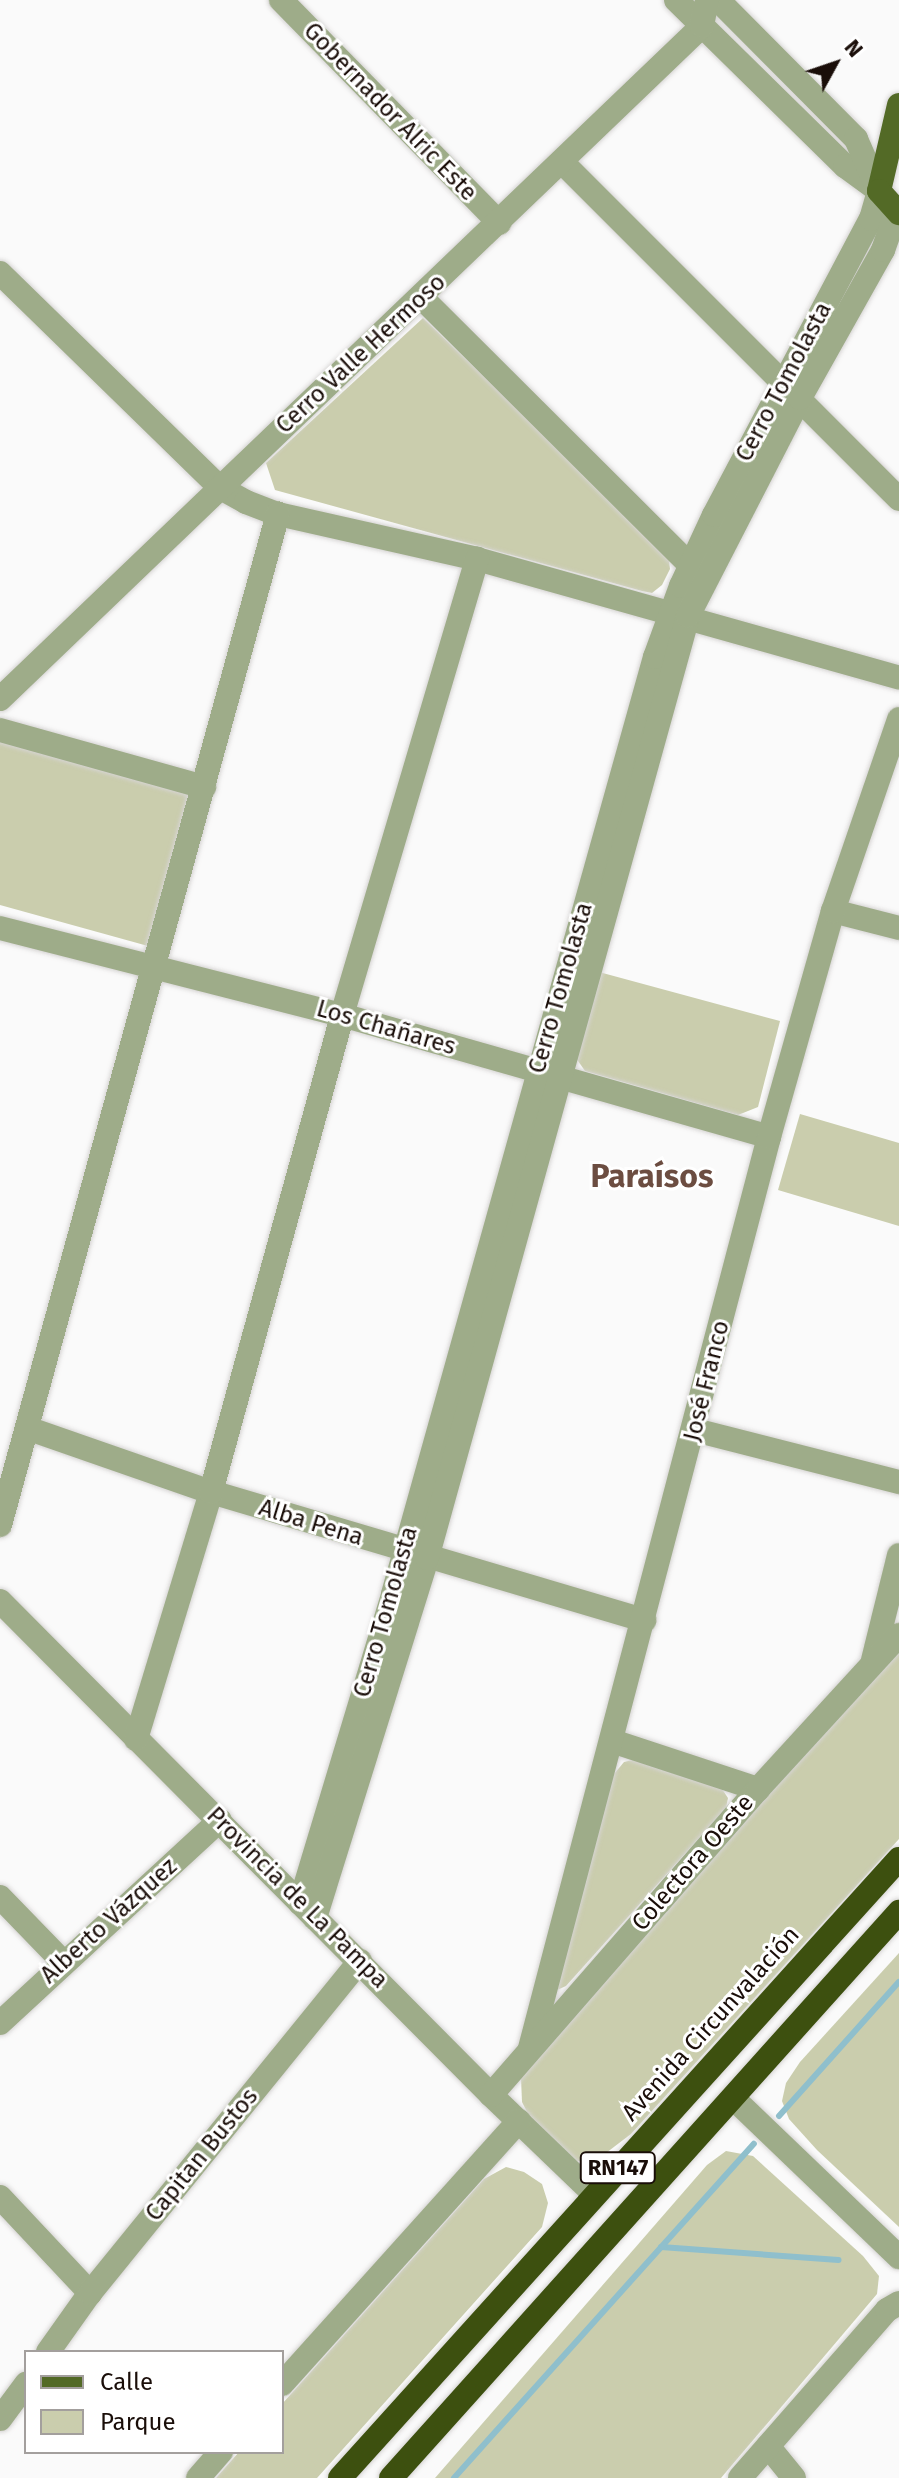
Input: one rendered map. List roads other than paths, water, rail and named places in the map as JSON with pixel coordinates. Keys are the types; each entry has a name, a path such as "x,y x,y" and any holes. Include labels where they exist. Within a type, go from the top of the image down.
{"highway":[{"name":"Avenida Circunvalación","path":"340,2478 899,1859"},
{"name":"RN147","path":"391,2478 899,1912"}],"main road":[{"name":"Cerro Tomolasta","path":"894,205 899,105"}],"street":[{"name":"Gobernador Alric Este","path":"281,0 499,223"},
{"path":"676,0 845,166 894,205"},
{"path":"702,26 707,0"},
{"path":"718,0 856,139 894,205"},
{"name":"Cerro Valle Hermoso","path":"0,699 219,487 563,163 702,26"},
{"path":"563,163 899,499"},
{"name":"Cerro Tomolasta","path":"308,1910 416,1554 680,613 792,390 883,250 894,205"},
{"path":"0,273 219,487 278,514 477,559 680,613 899,678"},
{"path":"421,297 698,573"},
{"path":"0,1525 278,514"},
{"path":"136,1739 211,1492 342,1015 477,559"},
{"name":"José Franco","path":"530,2048 695,1430 769,1137 833,911 899,719"},
{"path":"0,730 204,787"},
{"path":"833,911 899,928"},
{"name":"Los Chañares","path":"0,928 342,1015 769,1137"},
{"name":"Alba Pena","path":"27,1428 211,1492 644,1620"},
{"path":"695,1430 899,1482"},
{"path":"872,1666 899,1555"},
{"name":"Provincia de La Pampa","path":"0,1601 491,2095 594,2194"},
{"name":"Colectora Oeste","path":"491,2095 758,1789 899,1635"},
{"path":"612,1741 758,1789"},
{"name":"Alberto Vázquez","path":"0,2023 220,1820"},
{"path":"0,1897 63,1962"},
{"name":"Capitan Bustos","path":"49,2350 90,2293 360,1961"},
{"path":"733,2098 899,2257"},
{"path":"284,2382 519,2121"},
{"path":"0,2197 90,2293"},
{"path":"740,2478 887,2310 899,2303"},
{"path":"0,2419 24,2387"},
{"path":"768,2446 794,2478"},
{"path":"198,2478 219,2454"}],"waterway":[{"path":"779,2116 899,1982"},
{"path":"454,2478 754,2144"},
{"path":"661,2247 839,2260"}],"district":[{"name":"Paraísos","path":"652,1176"}]}
